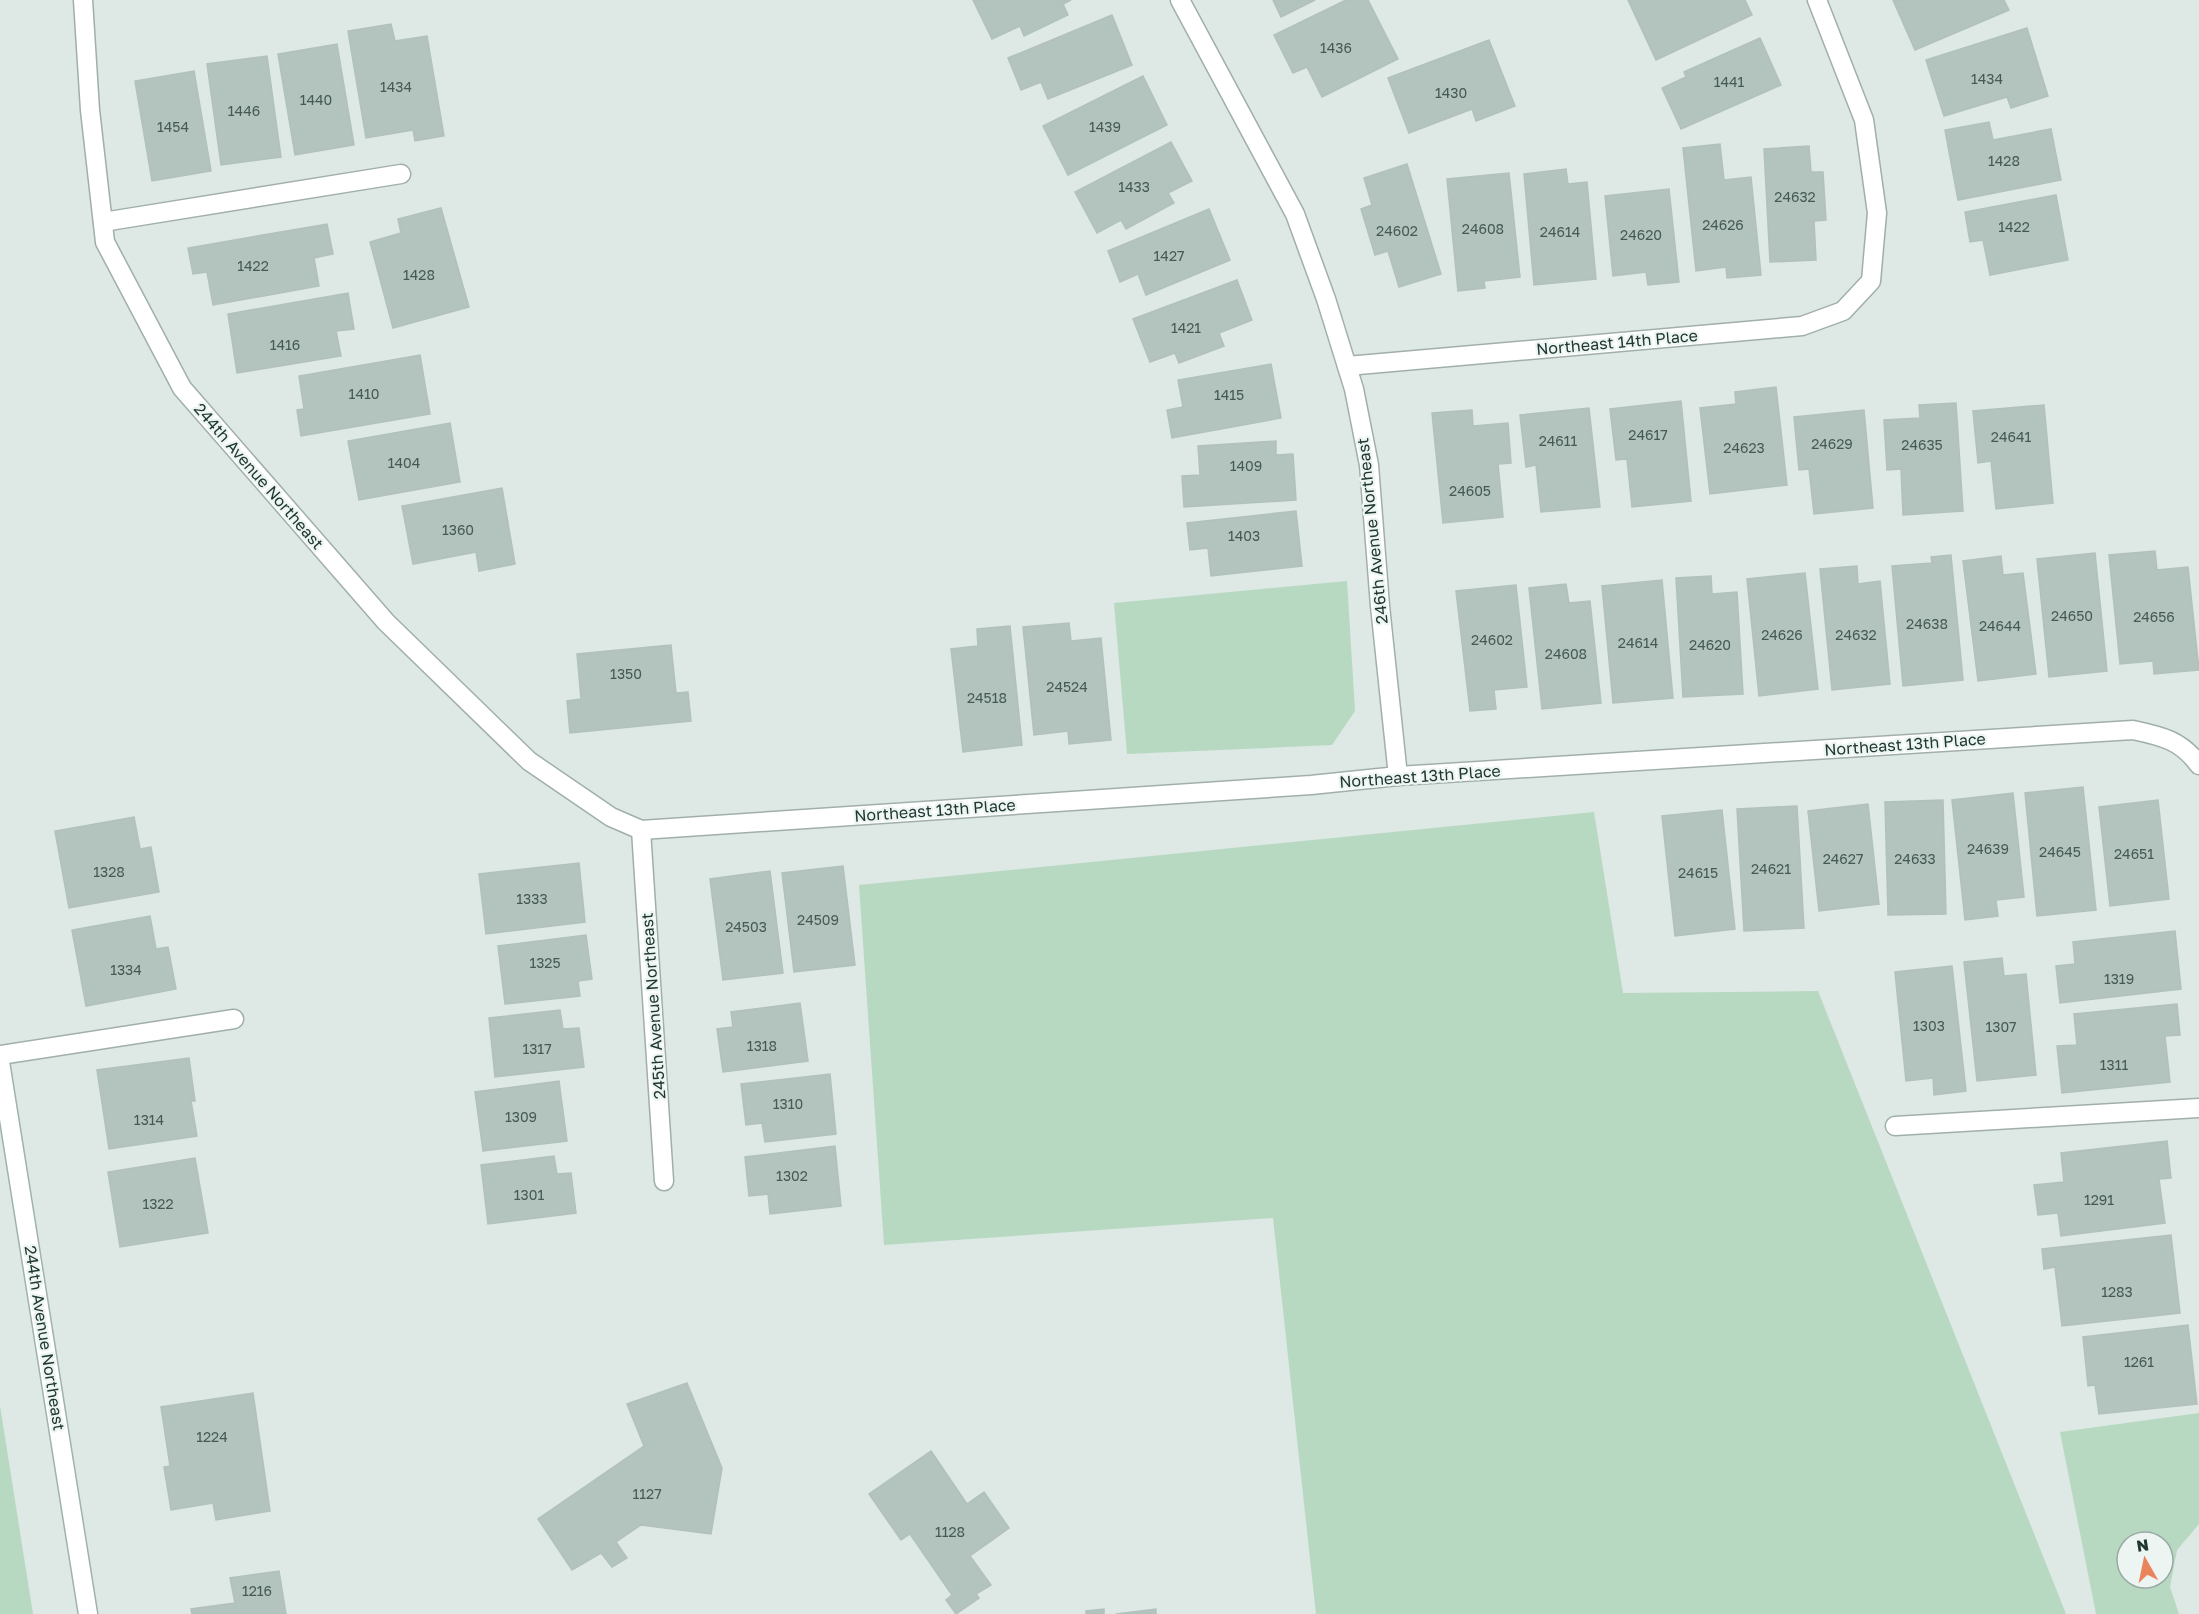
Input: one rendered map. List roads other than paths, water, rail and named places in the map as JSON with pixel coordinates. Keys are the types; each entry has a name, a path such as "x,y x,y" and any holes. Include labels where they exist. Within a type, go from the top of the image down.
{"street":[{"name":"244th Avenue Northeast","path":"83,0 90,110 105,242 182,388 386,622 529,761 611,817 641,830"},
{"name":"246th Avenue Northeast","path":"1180,0 1295,214 1326,299 1354,389 1369,465 1380,606 1398,776"},
{"name":"Northeast 14th Place","path":"1347,366 1802,326 1843,311 1871,281 1877,213 1864,120 1817,0"},
{"path":"103,222 401,174"},
{"name":"Northeast 13th Place","path":"641,830 1299,786 1398,776 2133,730 2170,739 2196,760"},
{"name":"245th Avenue Northeast","path":"641,830 664,1181"},
{"path":"0,1055 234,1019"},
{"name":"244th Avenue Northeast","path":"0,1062 88,1614"},
{"path":"1895,1126 2199,1108"}]}
